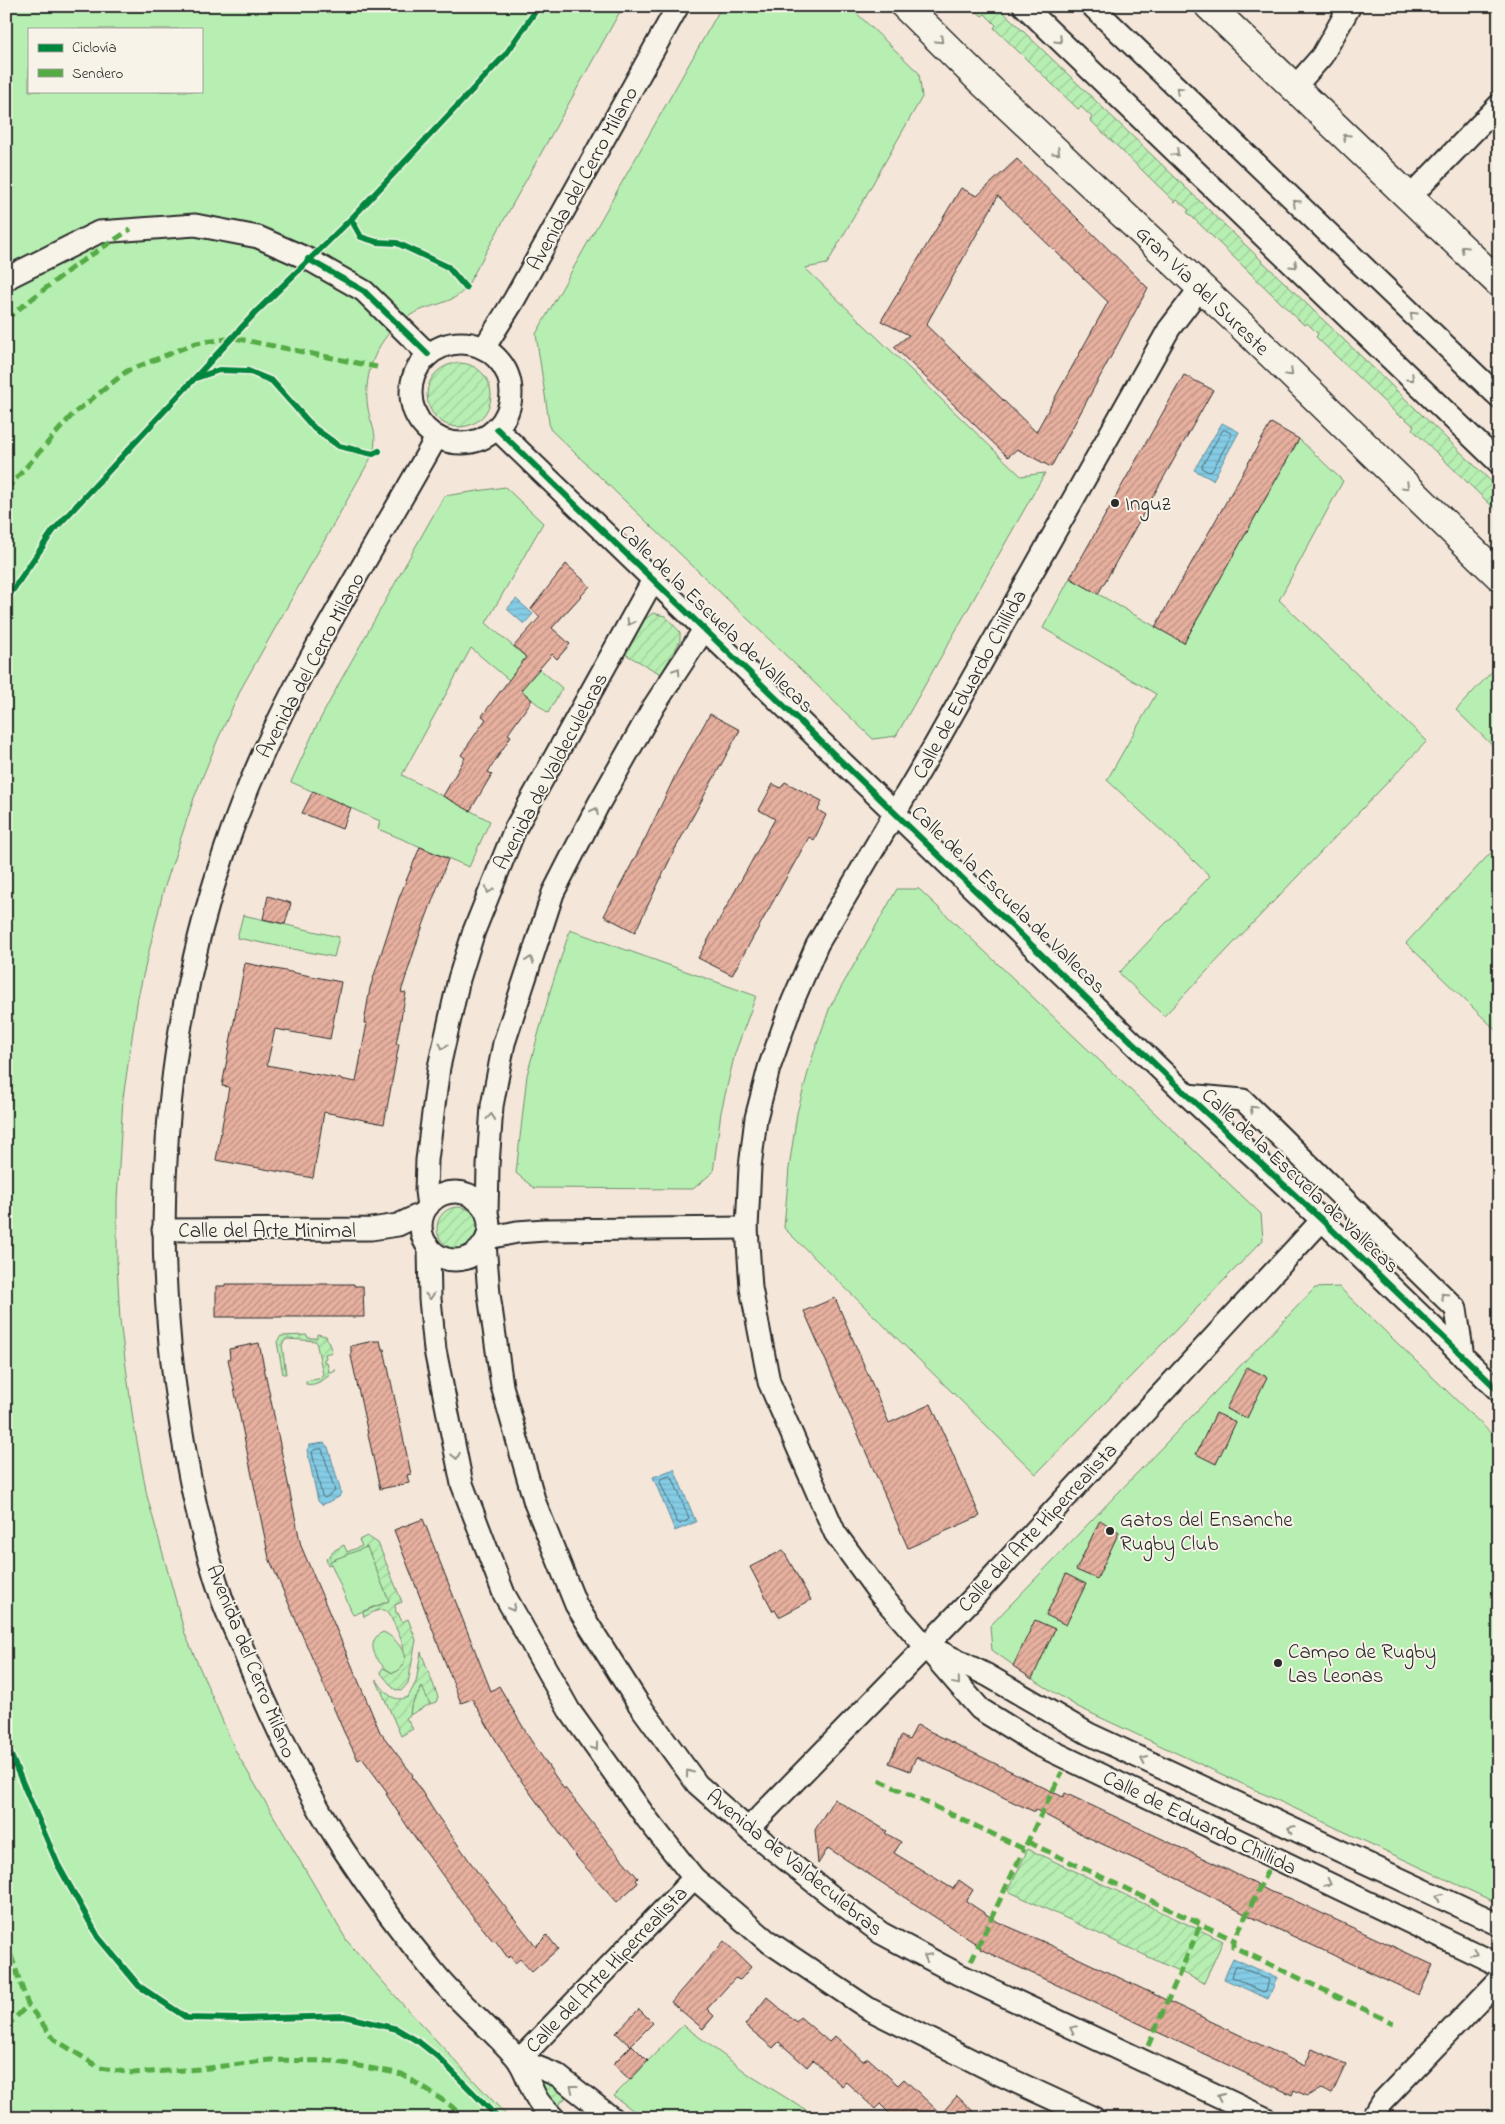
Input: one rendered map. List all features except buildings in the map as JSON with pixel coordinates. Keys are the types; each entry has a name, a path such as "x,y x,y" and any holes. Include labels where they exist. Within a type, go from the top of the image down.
{"street":[{"name":"Avenida del Cerro Milano","path":"484,348 514,300 678,6"},
{"name":"Gran Vía del Sureste","path":"905,6 1201,287 1499,576"},
{"path":"1024,6 1499,462"},
{"path":"1092,6 1499,398"},
{"path":"1209,6 1499,283"},
{"path":"1294,88 1322,56 1350,6"},
{"path":"1410,198 1499,105"},
{"path":"6,280 99,232 195,225 258,237 308,259 364,291 428,354"},
{"name":"Calle de Eduardo Chillida","path":"1201,287 1169,329 896,812 817,946 792,1003 769,1068 756,1118 750,1168 747,1228 751,1288 769,1382 835,1533 879,1593 980,1709 1037,1744 1499,1965"},
{"path":"455,343 470,343 484,348 497,357 506,370 511,385 511,400 506,416 497,429 484,439 468,444 452,444 436,438 423,428 414,414 410,398 411,382 418,367 428,354 441,346 455,343"},
{"name":"Calle de la Escuela de Vallecas","path":"497,429 1499,1392"},
{"name":"Avenida del Cerro Milano","path":"436,438 325,631 282,711 245,795 226,846 200,933 187,988 168,1110 163,1230 168,1340 188,1469 202,1529 222,1598 294,1765 349,1856 382,1906 438,1976 474,2016 519,2060 538,2102 554,2118"},
{"name":"Avenida de Valdeculebras","path":"426,1210 427,1160 436,1084 458,979 474,931 515,829 653,580"},
{"path":"428,1246 446,1259 460,1260 474,1255 486,1240 490,1228 487,1214 492,1106 504,1043 553,893 598,805 654,706 705,628"},
{"name":"Calle de la Escuela de Vallecas","path":"1187,1094 1243,1100 1456,1309 1462,1357"},
{"path":"545,1230 512,1225 487,1214 474,1198 457,1192 447,1193 436,1198 426,1210 422,1229 428,1246 430,1299 435,1350 462,1484 504,1594 569,1710 647,1819 694,1878 766,1940 868,2009 1001,2075 1094,2118"},
{"name":"Calle del Arte Minimal","path":"163,1230 371,1229 398,1225 426,1210"},
{"name":"Calle del Arte Hiperrealista","path":"748,1829 986,1583 1322,1220"},
{"path":"486,1240 517,1232 545,1230 747,1228"},
{"name":"Calle del Arte Minimal","path":"371,1229 405,1235 428,1246"},
{"name":"Avenida de Valdeculebras","path":"486,1240 489,1294 502,1386 535,1503 576,1605 638,1703 697,1784 748,1829 881,1933 967,1978 1265,2118"},
{"name":"Calle de Eduardo Chillida","path":"925,1645 987,1675 1088,1734 1499,1925"},
{"name":"Calle del Arte Hiperrealista","path":"519,2060 694,1878"},
{"path":"1356,2118 1377,2110 1499,1980"},
{"name":"Avenida del Cerro Milano","path":"519,2060 557,2075 612,2118"}],"green space":[{"path":"6,6 623,6 466,288 454,298 416,312 398,324 381,344 375,356 370,369 367,395 368,409 375,435 373,454 242,687 194,798 163,892 138,997 123,1098 117,1200 117,1263 120,1321 133,1420 147,1496 185,1634 236,1752 347,1941 405,2007 509,2118 6,2118"},
{"path":"722,6 849,6 919,73 922,97 827,264 805,268 1021,476 1045,473 896,736 873,739 550,429 536,334"},
{"path":"971,6 997,6 1499,489 1499,508 1496,510 1412,429 1414,426 1402,416 1400,417 1316,337 1318,334 1307,323 1304,325 1187,212 1189,210 1177,200 1175,202 1090,120 1092,117 1081,107 1078,109 994,28 996,25 985,14 982,16"},
{"path":"453,363 465,363 482,372 489,383 491,395 489,407 482,418 465,427 453,427 441,422 432,413 427,401 427,389 432,377 441,368"},
{"path":"1299,439 1343,481 1279,600 1427,741 1164,1016 1119,973 1210,876 1107,780 1156,694 1043,628 1070,578 1184,643"},
{"path":"505,487 543,523 486,623 562,688 548,713 471,648 402,775 490,821 469,867 378,829 380,821 291,782 315,729 342,678 444,496"},
{"path":"653,613 665,616 680,632 680,641 661,674 625,654 644,620"},
{"path":"1499,664 1499,752 1456,710"},
{"path":"1499,844 1499,1033 1406,943"},
{"path":"897,889 919,889 1261,1214 1263,1240 1036,1474 784,1228 789,1168 797,1113 812,1058 830,1007"},
{"path":"243,915 339,937 334,957 237,938"},
{"path":"570,930 756,996 735,1053 721,1112 713,1172 693,1189 534,1188 516,1173 527,1075 551,988"},
{"path":"462,1207 470,1210 476,1216 479,1228 476,1240 470,1246 454,1249 446,1246 440,1240 437,1224 440,1216 446,1210"},
{"path":"1339,1287 1499,1441 1499,1904 1078,1707 1031,1678 992,1650 990,1626 1315,1288"},
{"path":"317,1334 326,1336 332,1352 325,1354 326,1358 324,1359 324,1362 327,1362 329,1372 336,1370 314,1384 306,1384 306,1381 318,1379 323,1374 316,1341 288,1339 282,1345 286,1374 283,1374 277,1342 281,1336 307,1335 308,1338 317,1338"},
{"path":"367,1536 378,1543 402,1602 395,1605 396,1613 398,1613 402,1622 408,1619 416,1640 408,1683 401,1691 394,1689 380,1672 383,1668 393,1673 401,1669 404,1662 405,1654 400,1636 389,1613 380,1610 364,1617 363,1612 389,1601 367,1547 330,1561 331,1564 328,1565 326,1559 335,1550 344,1545 347,1552 362,1546 359,1540"},
{"path":"367,1546 389,1601 353,1615 330,1561"},
{"path":"383,1632 400,1646 405,1659 400,1669 393,1673 382,1665 374,1654 374,1642 377,1636"},
{"path":"421,1652 438,1697 436,1702 430,1704 422,1687 411,1706 410,1715 406,1718 413,1729 401,1736 376,1679 389,1695 397,1699 408,1697 416,1682"},
{"path":"423,1686 430,1704 410,1715 411,1706"},
{"path":"1028,1849 1223,1941 1204,1983 1008,1891"},
{"path":"683,2025 751,2076 819,2118 643,2118 614,2096"},
{"path":"535,2073 567,2096 556,2108 533,2080"}],"water":[{"path":"1222,423 1239,432 1213,480 1194,470"},
{"path":"516,599 533,614 524,624 507,609"},
{"path":"324,1443 328,1447 341,1492 339,1497 322,1505 318,1501 307,1450 310,1445"},
{"path":"674,1469 696,1522 675,1531 653,1477"},
{"path":"1233,1958 1277,1978 1268,1999 1224,1979"}],"marked path":[{"path":"6,319 73,267 131,229"},
{"path":"6,490 73,414 127,371 196,343 234,338 377,367"},
{"path":"879,1780 1024,1849 1062,1772"},
{"path":"1028,1842 1234,1940"},
{"path":"971,1961 1024,1849"},
{"path":"1268,1870 1234,1940 1234,1947 1393,2023"},
{"path":"1148,2046 1201,1924"},
{"path":"6,1941 28,2005 54,2039 100,2068 133,2073 201,2069 270,2060 332,2061 402,2074 450,2105 464,2118"},
{"path":"6,2027 28,2005"}],"cycle path":[{"path":"6,600 53,531 256,312 351,219 506,54 539,6"},
{"path":"351,219 361,237 377,242 397,243 448,267 466,288"},
{"path":"308,259 364,291 428,354"},
{"path":"196,378 219,370 248,371 272,381 314,428 339,446 373,454 379,451"},
{"path":"497,429 1187,1095 1322,1220 1499,1391"},
{"path":"6,1744 58,1865 98,1937 139,1986 187,2018 240,2019 344,2016 397,2029 419,2042 438,2057 498,2118"}],"place":[{"name":"Inguz","path":"1115,503"},
{"name":"Gatos del Ensanche Rugby Club","path":"1110,1531"},
{"name":"Campo de Rugby Las Leonas","path":"1278,1663"}]}
